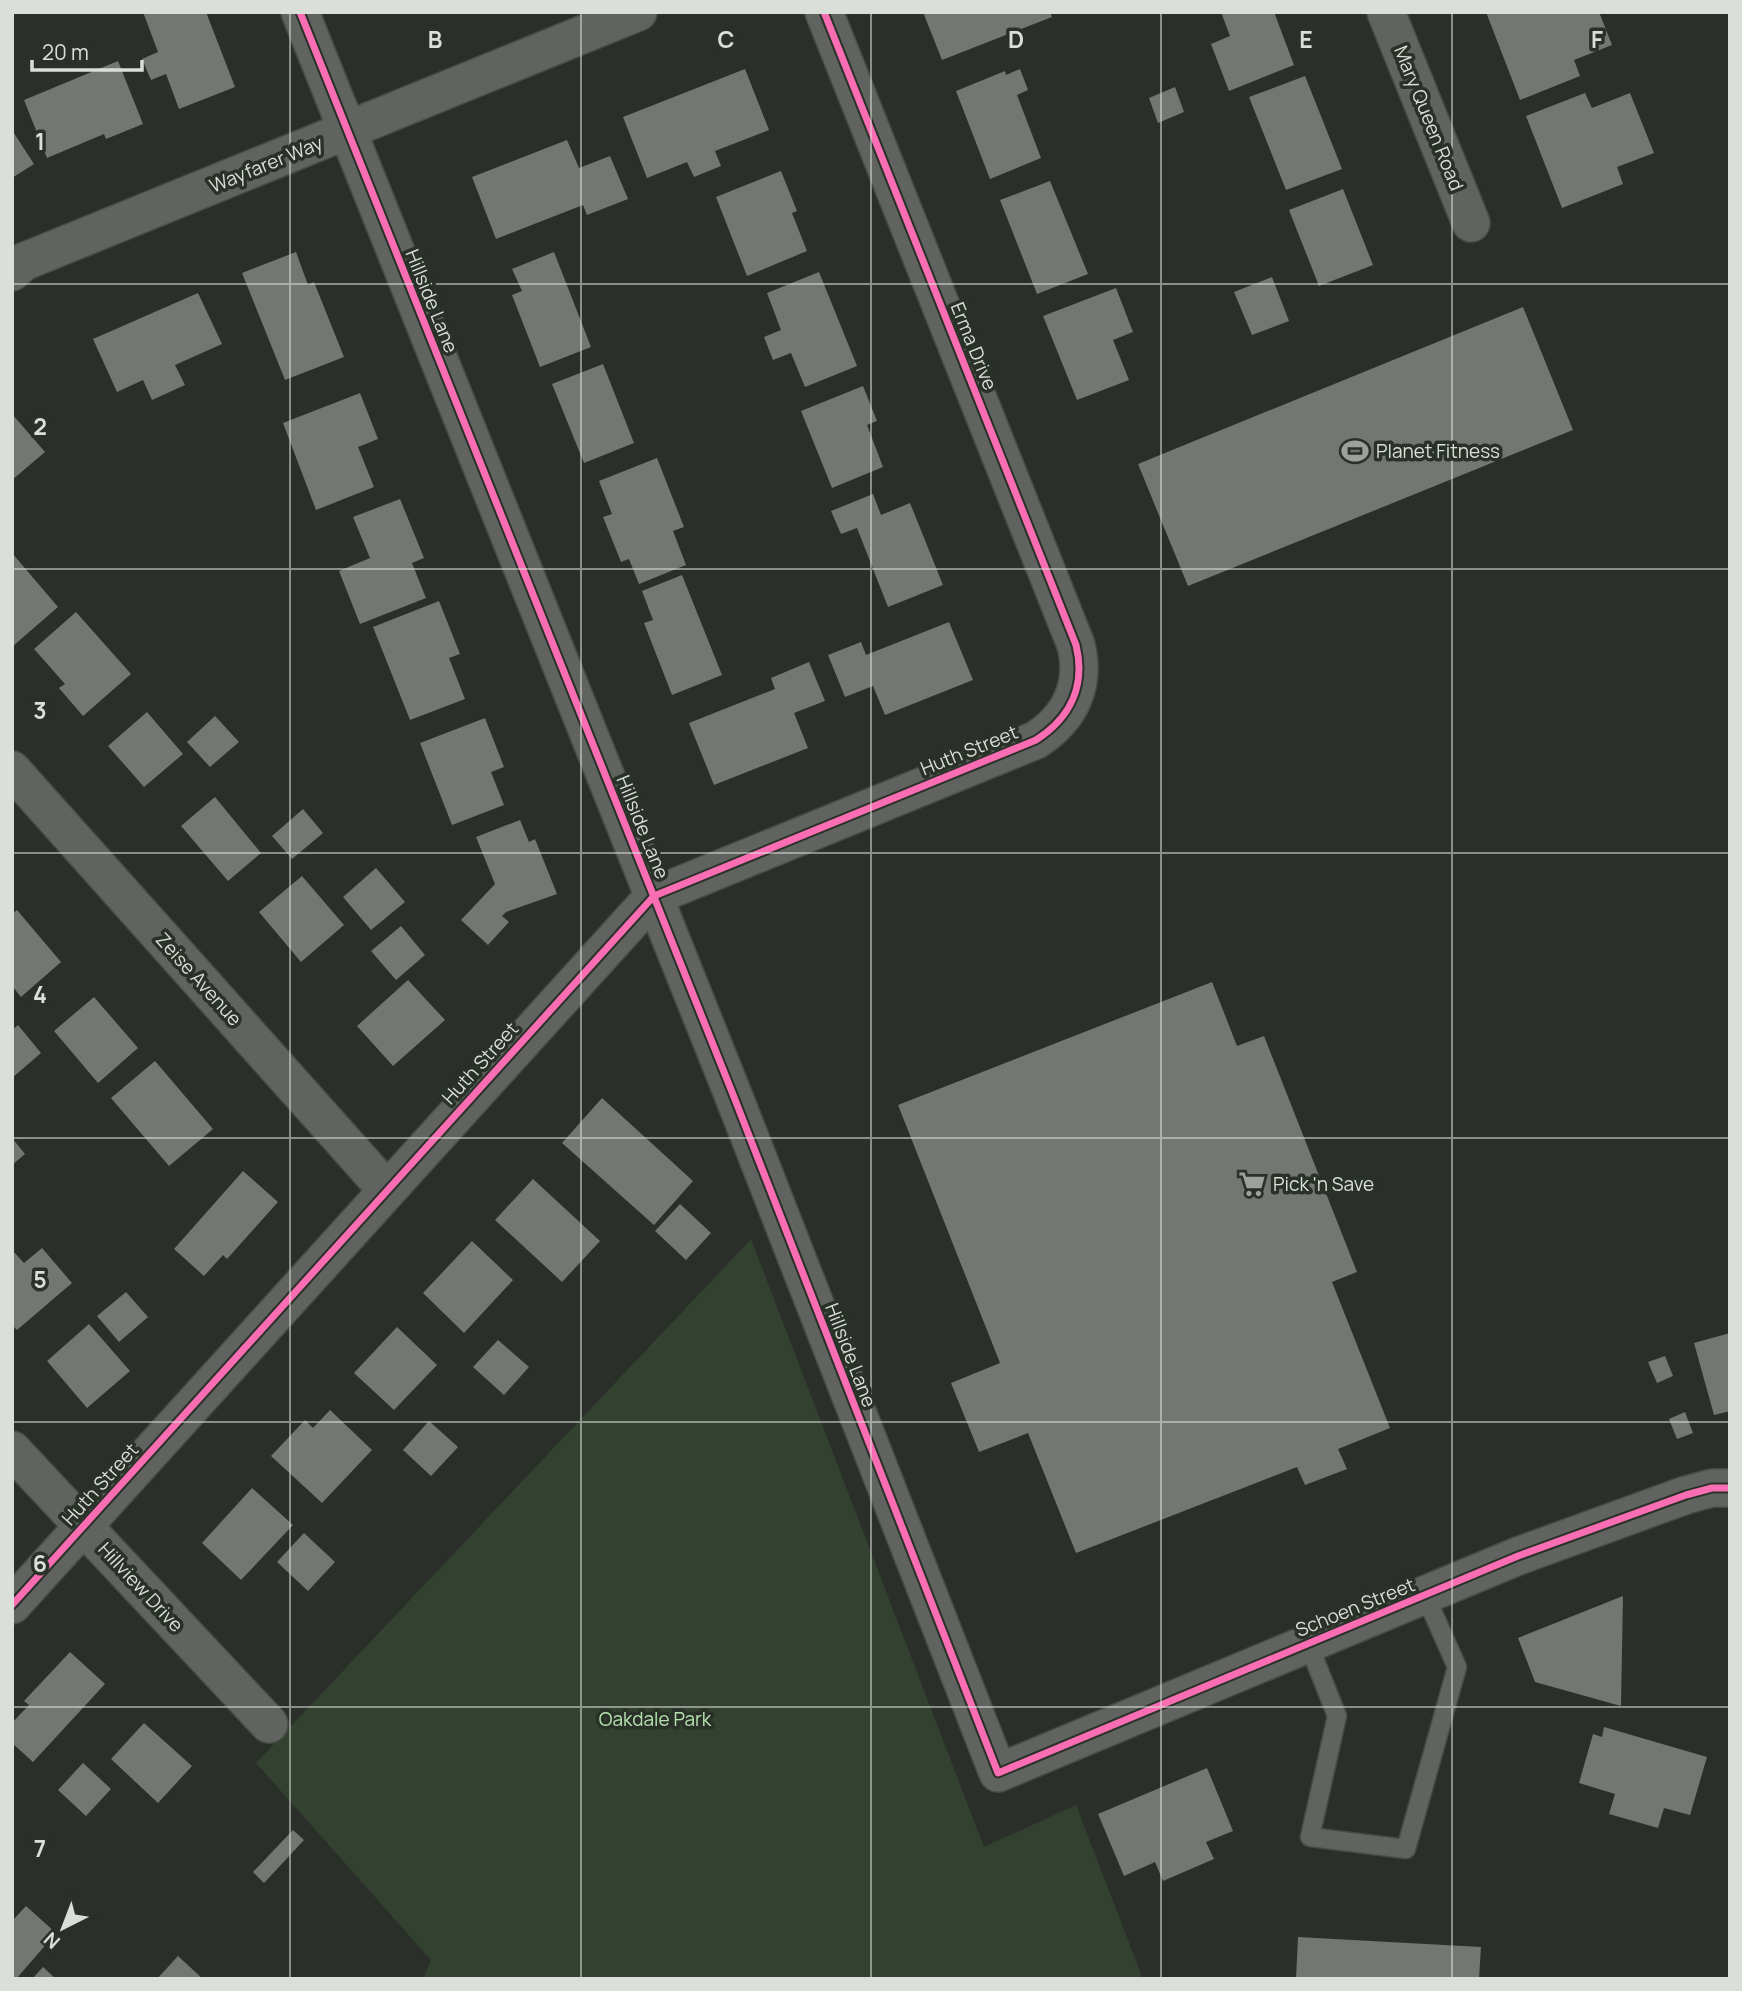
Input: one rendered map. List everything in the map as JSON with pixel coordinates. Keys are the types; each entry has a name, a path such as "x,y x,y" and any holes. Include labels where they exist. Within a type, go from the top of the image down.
{"street":[{"name":"Hillside Lane","path":"300,12 654,896 998,1773"},
{"name":"Wayfarer Way","path":"12,272 23,262 638,12"},
{"name":"Erma Drive","path":"824,12 1076,645 1079,681 1075,695"},
{"name":"Mary Queen Road","path":"1386,12 1471,223"},
{"name":"Huth Street","path":"12,1605 654,896 1036,740 1060,721 1075,695"},
{"name":"Zeise Avenue","path":"12,770 386,1189"},
{"name":"Hillview Drive","path":"12,1450 269,1724"},
{"name":"Schoen Street","path":"998,1773 1518,1556 1673,1500 1712,1488 1730,1488"}],"lane":[{"path":"1308,1643 1337,1716 1310,1837 1406,1849 1457,1667 1424,1595"}],"green space":[{"name":"Oakdale Park","path":"751,1239 984,1847 1076,1805 1143,1979 423,1979 431,1960 256,1763"}],"building":[{"path":"143,12 206,12 235,87 179,109 166,74 151,80 142,59 158,52"},
{"path":"923,12 1050,12 1052,17 942,60"},
{"path":"1221,12 1274,12 1294,65 1229,91 1211,44 1230,36"},
{"path":"1486,12 1599,12 1612,45 1574,60 1580,76 1520,100"},
{"path":"118,61 143,124 106,139 104,134 47,158 24,100"},
{"path":"745,69 769,130 715,151 721,166 694,177 687,162 647,178 623,117"},
{"path":"1020,69 1028,90 1017,95 1041,158 990,179 956,91 1005,71 1006,75"},
{"path":"1305,76 1342,169 1286,190 1249,97"},
{"path":"1175,87 1184,112 1158,123 1149,98"},
{"path":"1585,93 1592,108 1630,93 1654,153 1617,167 1623,184 1562,208 1526,116"},
{"path":"12,130 34,164 12,178"},
{"path":"567,140 579,168 610,156 628,199 587,215 583,205 496,239 472,177"},
{"path":"781,171 797,211 792,213 807,251 747,276 716,197"},
{"path":"1050,181 1088,274 1037,294 1000,200"},
{"path":"1343,189 1373,265 1319,286 1289,210"},
{"path":"296,252 308,285 314,282 344,357 285,380 242,273"},
{"path":"554,252 591,347 540,367 512,295 522,291 512,269"},
{"path":"819,272 857,366 805,387 791,353 773,360 764,337 781,330 767,293"},
{"path":"1272,277 1289,321 1252,335 1234,292"},
{"path":"1116,288 1133,332 1113,340 1129,380 1077,400 1043,316"},
{"path":"198,293 222,344 175,365 185,385 152,400 143,380 117,392 93,339"},
{"path":"1523,307 1573,430 1188,586 1138,464"},
{"path":"603,364 634,443 584,463 552,384"},
{"path":"863,386 877,421 867,425 883,467 832,488 801,411"},
{"path":"360,393 378,439 358,447 374,487 316,510 283,423"},
{"path":"12,414 45,452 12,480"},
{"path":"657,458 684,527 673,531 686,565 639,584 629,559 621,562 603,517 612,514 599,481"},
{"path":"873,494 881,515 910,503 943,585 888,607 857,528 841,534 831,511"},
{"path":"400,499 424,558 412,563 426,598 360,624 339,571 370,558 353,517"},
{"path":"12,553 58,607 13,646 12,644"},
{"path":"682,575 722,675 672,695 644,623 653,620 642,591"},
{"path":"439,601 460,654 449,658 465,699 410,720 373,627"},
{"path":"76,612 131,674 83,716 59,688 65,684 34,649"},
{"path":"949,622 973,680 885,715 873,686 845,697 828,655 861,642 866,655"},
{"path":"809,662 825,701 794,713 808,748 714,785 689,723 775,689 771,678"},
{"path":"147,712 183,754 144,787 108,746"},
{"path":"215,716 239,742 210,767 187,742"},
{"path":"485,718 504,767 491,772 504,805 452,825 420,743"},
{"path":"215,797 261,853 228,881 181,826"},
{"path":"303,809 323,833 292,859 272,836"},
{"path":"520,820 529,842 535,839 557,894 506,912 502,916 509,922 488,945 461,920 495,884 476,837"},
{"path":"376,868 405,902 371,930 343,897"},
{"path":"302,876 344,925 301,962 259,912"},
{"path":"17,910 61,962 21,997 12,986 12,914"},
{"path":"401,926 425,955 396,980 371,951"},
{"path":"408,980 445,1020 393,1066 357,1026"},
{"path":"1212,982 1237,1046 1264,1036 1357,1272 1332,1282 1390,1428 1338,1449 1347,1469 1305,1485 1297,1467 1076,1553 1028,1433 979,1452 951,1383 1000,1363 898,1105"},
{"path":"94,997 138,1048 98,1083 54,1031"},
{"path":"18,1025 41,1053 12,1078 12,1030"},
{"path":"155,1061 213,1129 169,1166 111,1098"},
{"path":"602,1098 693,1181 654,1225 562,1143"},
{"path":"12,1138 25,1154 12,1165"},
{"path":"243,1171 278,1202 227,1259 223,1255 204,1276 174,1249"},
{"path":"533,1179 600,1241 562,1282 495,1220"},
{"path":"680,1204 711,1233 686,1260 655,1231"},
{"path":"472,1241 513,1280 464,1333 423,1293"},
{"path":"42,1248 72,1283 17,1330 12,1325 12,1250 24,1263"},
{"path":"126,1292 148,1317 119,1342 97,1316"},
{"path":"89,1324 130,1371 87,1408 47,1361"},
{"path":"397,1327 437,1365 394,1410 354,1373"},
{"path":"1730,1333 1730,1411 1714,1415 1694,1343"},
{"path":"498,1340 529,1367 504,1395 473,1367"},
{"path":"1665,1356 1673,1376 1657,1383 1648,1362"},
{"path":"330,1410 372,1450 322,1503 271,1456 305,1420 313,1428"},
{"path":"1685,1412 1693,1433 1677,1439 1669,1419"},
{"path":"429,1421 458,1447 431,1476 403,1450"},
{"path":"252,1488 293,1525 241,1580 202,1543"},
{"path":"304,1533 335,1562 308,1591 277,1562"},
{"path":"1623,1596 1621,1706 1535,1682 1518,1638"},
{"path":"70,1652 105,1684 33,1762 12,1743 12,1723 29,1705 24,1701"},
{"path":"144,1723 192,1766 158,1803 111,1759"},
{"path":"1604,1727 1707,1757 1690,1815 1664,1808 1658,1828 1609,1814 1615,1794 1579,1783 1593,1734 1602,1737"},
{"path":"83,1763 111,1789 86,1816 58,1790"},
{"path":"1207,1768 1233,1831 1206,1842 1214,1859 1163,1881 1155,1862 1124,1876 1098,1814"},
{"path":"293,1830 304,1840 264,1883 253,1872"},
{"path":"26,1906 56,1933 16,1979 12,1979 12,1921"},
{"path":"1298,1937 1481,1947 1479,1979 1296,1979"},
{"path":"178,1956 203,1979 157,1979"},
{"path":"43,1967 56,1979 32,1979"}],"cycle path":[{"path":"300,12 734,1097 998,1773 1518,1556 1686,1495 1712,1488 1730,1488"},
{"path":"12,1605 654,896 1036,740 1058,722 1072,700 1079,674 1076,645 824,12"}],"place":[{"name":"Planet Fitness","path":"1355,451"},
{"name":"Pick 'n Save","path":"1252,1184"}]}
